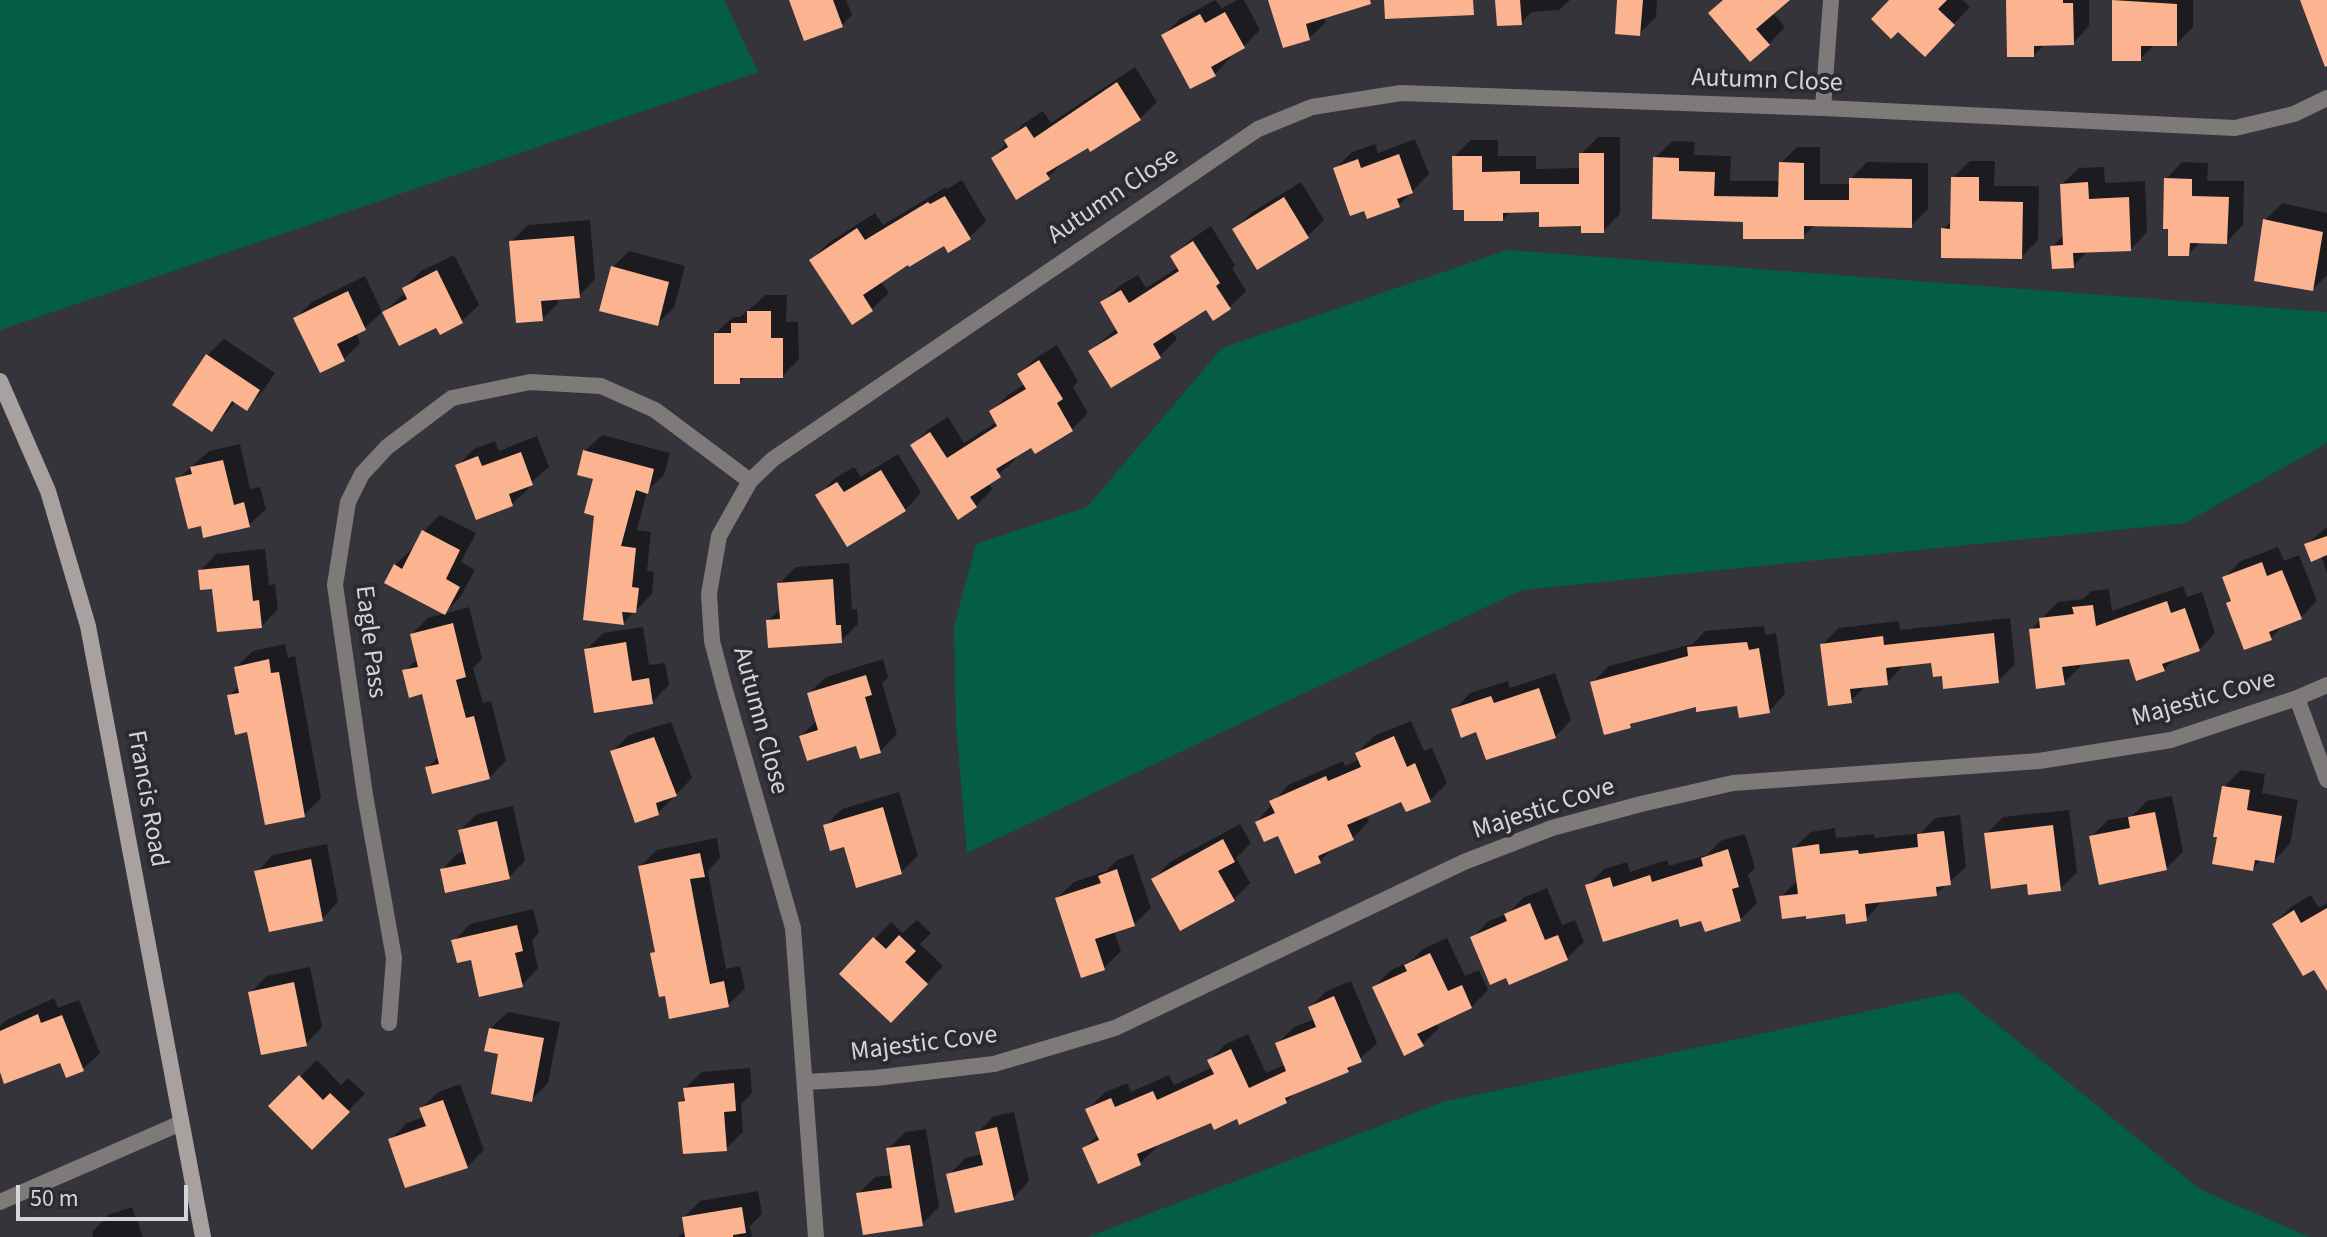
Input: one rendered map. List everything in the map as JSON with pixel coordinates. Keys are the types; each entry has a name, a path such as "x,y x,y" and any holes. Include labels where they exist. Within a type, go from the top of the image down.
{"street":[{"path":"1823,108 1831,0"},
{"name":"Autumn Close","path":"816,1237 793,928 712,641 709,594 719,536 750,481 773,459 1258,129 1312,107 1401,93 1823,108 2235,128 2294,114 2327,98"},
{"name":"Francis Road","path":"0,381 48,491 88,626 203,1237"},
{"name":"Eagle Pass","path":"389,1023 394,958 365,795 335,585 348,502 362,474 387,447 452,398 530,382 601,386 655,410 750,481"},
{"name":"Majestic Cove","path":"806,1082 994,1064 1115,1028 1464,862 1552,828 1641,804 1733,783 2039,761 2171,740 2327,685"},
{"path":"2297,698 2327,780"},
{"path":"0,1202 181,1123"}],"green space":[{"path":"0,0 724,0 758,72 0,330"},
{"path":"1507,250 2327,312 2327,443 2185,523 1522,590 967,853 956,725 954,626 976,544 1087,507 1222,348"},
{"path":"1957,992 2201,1190 2310,1237 1088,1237 1443,1102"}],"building":[{"path":"789,0 833,0 843,27 804,41"},
{"path":"1268,0 1370,0 1371,4 1306,24 1310,40 1283,48"},
{"path":"1384,0 1473,0 1474,15 1385,19"},
{"path":"1495,0 1520,0 1522,25 1497,26"},
{"path":"1617,0 1643,0 1640,36 1615,34"},
{"path":"1723,0 1790,0 1756,29 1770,45 1750,62 1708,13"},
{"path":"1889,0 1947,0 1938,9 1955,25 1925,57 1898,32 1891,39 1871,19"},
{"path":"2006,0 2063,0 2063,3 2073,3 2074,45 2034,46 2034,57 2007,57"},
{"path":"2112,0 2177,4 2177,46 2141,46 2141,61 2112,61"},
{"path":"2300,0 2327,0 2325,67"},
{"path":"1225,12 1245,48 1211,67 1216,76 1190,89 1161,35 1200,14 1205,23"},
{"path":"1117,82 1141,120 1090,152 1088,148 1046,173 1050,179 1016,200 991,158 1008,147 1004,140 1026,126 1034,138"},
{"path":"1579,153 1604,153 1604,233 1581,233 1581,226 1539,227 1539,212 1503,213 1503,221 1464,221 1464,210 1453,210 1452,156 1482,156 1482,172 1520,171 1520,184 1579,184"},
{"path":"1399,154 1413,193 1397,199 1400,207 1367,219 1364,211 1350,216 1333,168 1358,159 1361,168"},
{"path":"1653,157 1679,158 1679,171 1715,172 1714,196 1778,197 1779,162 1804,163 1804,200 1849,200 1849,178 1912,179 1912,228 1804,226 1804,239 1743,239 1743,222 1652,219"},
{"path":"1951,177 1979,177 1979,201 2023,202 2022,259 1941,258 1941,228 1950,229"},
{"path":"2164,178 2192,179 2192,196 2229,197 2227,244 2190,243 2189,256 2168,256 2168,229 2163,229"},
{"path":"2088,182 2089,199 2129,197 2131,251 2073,253 2074,268 2052,269 2050,246 2063,245 2060,184"},
{"path":"945,196 971,239 948,253 944,246 863,295 873,311 852,325 809,260 857,228 865,240 928,202 930,204"},
{"path":"1284,197 1309,238 1257,270 1232,229"},
{"path":"2263,219 2323,232 2313,291 2254,281"},
{"path":"574,236 580,298 541,301 543,321 516,323 509,241"},
{"path":"1193,241 1220,283 1216,286 1231,309 1213,321 1206,310 1153,344 1161,358 1111,388 1088,351 1118,333 1100,302 1121,290 1129,303 1179,271 1170,256"},
{"path":"611,266 669,282 658,326 599,311"},
{"path":"437,270 463,323 440,335 436,328 399,346 382,312 407,299 402,288"},
{"path":"348,291 366,330 337,344 345,361 320,373 293,318"},
{"path":"747,311 771,311 771,338 783,338 783,378 740,378 740,384 714,384 714,333 731,333 731,323 747,323"},
{"path":"206,354 260,390 247,411 232,401 212,432 172,405"},
{"path":"1039,360 1063,399 1057,403 1073,431 1035,454 1031,448 996,469 1001,477 970,497 977,507 958,520 910,445 930,432 947,458 997,426 989,411 1026,389 1017,374"},
{"path":"583,450 654,469 648,494 636,490 621,546 636,548 632,587 639,588 636,613 622,612 624,625 583,620 594,516 584,513 593,479 577,475"},
{"path":"521,452 533,485 509,494 513,506 476,520 455,465 478,456 482,466"},
{"path":"223,460 234,505 244,502 250,527 203,538 201,526 188,529 175,478 192,474 190,467"},
{"path":"881,470 906,511 847,547 815,495 837,482 844,492"},
{"path":"422,530 460,550 446,579 460,587 445,615 384,583 394,564 402,569"},
{"path":"2327,536 2327,555 2311,562 2304,544"},
{"path":"2262,562 2267,576 2282,570 2302,619 2269,632 2272,640 2244,650 2226,603 2231,601 2222,577"},
{"path":"249,565 253,601 259,600 262,628 217,632 212,589 200,590 198,570"},
{"path":"833,579 836,625 841,625 842,643 768,648 766,620 780,619 777,583"},
{"path":"2167,601 2171,613 2185,608 2200,651 2162,664 2165,671 2136,681 2129,659 2062,667 2065,685 2036,689 2029,629 2040,628 2039,618 2074,614 2072,607 2093,605 2096,626"},
{"path":"453,623 466,677 456,680 466,718 474,716 490,779 432,794 425,767 439,764 422,694 409,698 402,670 418,667 410,634"},
{"path":"1994,633 1999,683 1943,689 1942,676 1933,677 1931,663 1886,668 1888,685 1850,689 1852,703 1828,706 1820,644 1883,636 1884,645"},
{"path":"626,642 632,681 649,678 653,704 594,713 584,649"},
{"path":"1747,642 1749,650 1759,648 1770,713 1739,718 1737,706 1696,712 1696,707 1630,724 1631,728 1604,735 1590,682 1688,656 1687,647"},
{"path":"269,659 271,673 279,672 305,817 265,825 247,732 235,735 227,695 239,693 234,667"},
{"path":"866,675 872,695 865,697 881,753 860,759 856,746 807,761 799,736 818,730 807,693"},
{"path":"1539,688 1556,738 1486,760 1476,732 1461,738 1451,709 1491,696 1494,703"},
{"path":"1394,736 1407,767 1415,763 1431,802 1406,812 1401,802 1347,825 1354,840 1318,856 1321,863 1295,874 1278,836 1264,842 1255,822 1275,813 1269,801 1326,776 1328,781 1361,767 1355,753"},
{"path":"654,737 677,796 656,803 659,815 635,823 610,751"},
{"path":"2222,786 2250,790 2247,810 2282,816 2274,863 2255,860 2253,871 2212,864 2217,837 2213,837"},
{"path":"883,807 902,874 856,888 844,847 830,851 823,825"},
{"path":"2155,812 2167,870 2099,885 2089,836 2130,828 2128,817"},
{"path":"497,821 510,879 445,893 440,869 466,864 458,830"},
{"path":"2053,825 2061,891 2028,895 2027,884 1991,889 1984,833"},
{"path":"1944,831 1951,885 1936,887 1937,896 1865,904 1867,921 1846,924 1845,914 1782,919 1779,896 1798,894 1792,848 1819,844 1820,854 1858,850 1859,854 1918,847 1917,834"},
{"path":"1223,839 1235,862 1218,871 1235,901 1180,931 1151,879"},
{"path":"1728,849 1739,887 1732,889 1741,921 1705,932 1701,921 1680,927 1678,919 1603,942 1585,885 1610,877 1613,887 1650,875 1652,882 1703,866 1701,858"},
{"path":"700,853 705,877 690,879 697,917 710,984 724,981 729,1007 669,1019 665,996 659,997 650,953 655,952 638,866"},
{"path":"311,859 323,921 269,932 254,871"},
{"path":"1117,869 1135,926 1095,939 1105,970 1081,978 1055,898 1101,883 1098,876"},
{"path":"1530,903 1545,940 1558,935 1568,960 1509,985 1506,978 1490,985 1470,937 1507,921 1504,914"},
{"path":"2327,908 2327,991 2314,970 2303,976 2272,924 2294,910 2301,923"},
{"path":"517,925 523,951 515,953 523,987 479,997 471,960 457,963 451,940"},
{"path":"899,935 916,951 905,962 928,984 891,1023 839,974 873,937 886,949"},
{"path":"1430,953 1448,991 1462,985 1472,1008 1417,1034 1424,1046 1404,1056 1372,987 1407,971 1404,965"},
{"path":"294,982 307,1046 261,1055 248,992"},
{"path":"1334,996 1362,1062 1347,1068 1349,1072 1285,1098 1287,1103 1239,1125 1237,1119 1214,1130 1211,1123 1137,1154 1141,1165 1098,1184 1082,1148 1099,1140 1085,1109 1111,1098 1115,1107 1153,1091 1157,1100 1214,1074 1207,1060 1231,1049 1249,1088 1286,1071 1275,1043 1316,1027 1308,1007"},
{"path":"38,1014 41,1023 62,1015 84,1071 66,1078 60,1063 4,1084 0,1072 0,1031"},
{"path":"489,1028 544,1038 532,1102 491,1094 498,1054 484,1051"},
{"path":"299,1075 323,1100 330,1093 350,1112 312,1150 268,1106"},
{"path":"734,1083 736,1111 724,1112 727,1151 683,1154 678,1102 685,1101 683,1088"},
{"path":"443,1100 468,1168 405,1188 388,1139 426,1126 419,1108"},
{"path":"997,1127 1014,1200 955,1213 946,1174 983,1165 975,1132"},
{"path":"910,1145 923,1226 863,1235 856,1193 892,1188 886,1148"},
{"path":"742,1207 746,1233 733,1237 685,1237 682,1217"}]}
